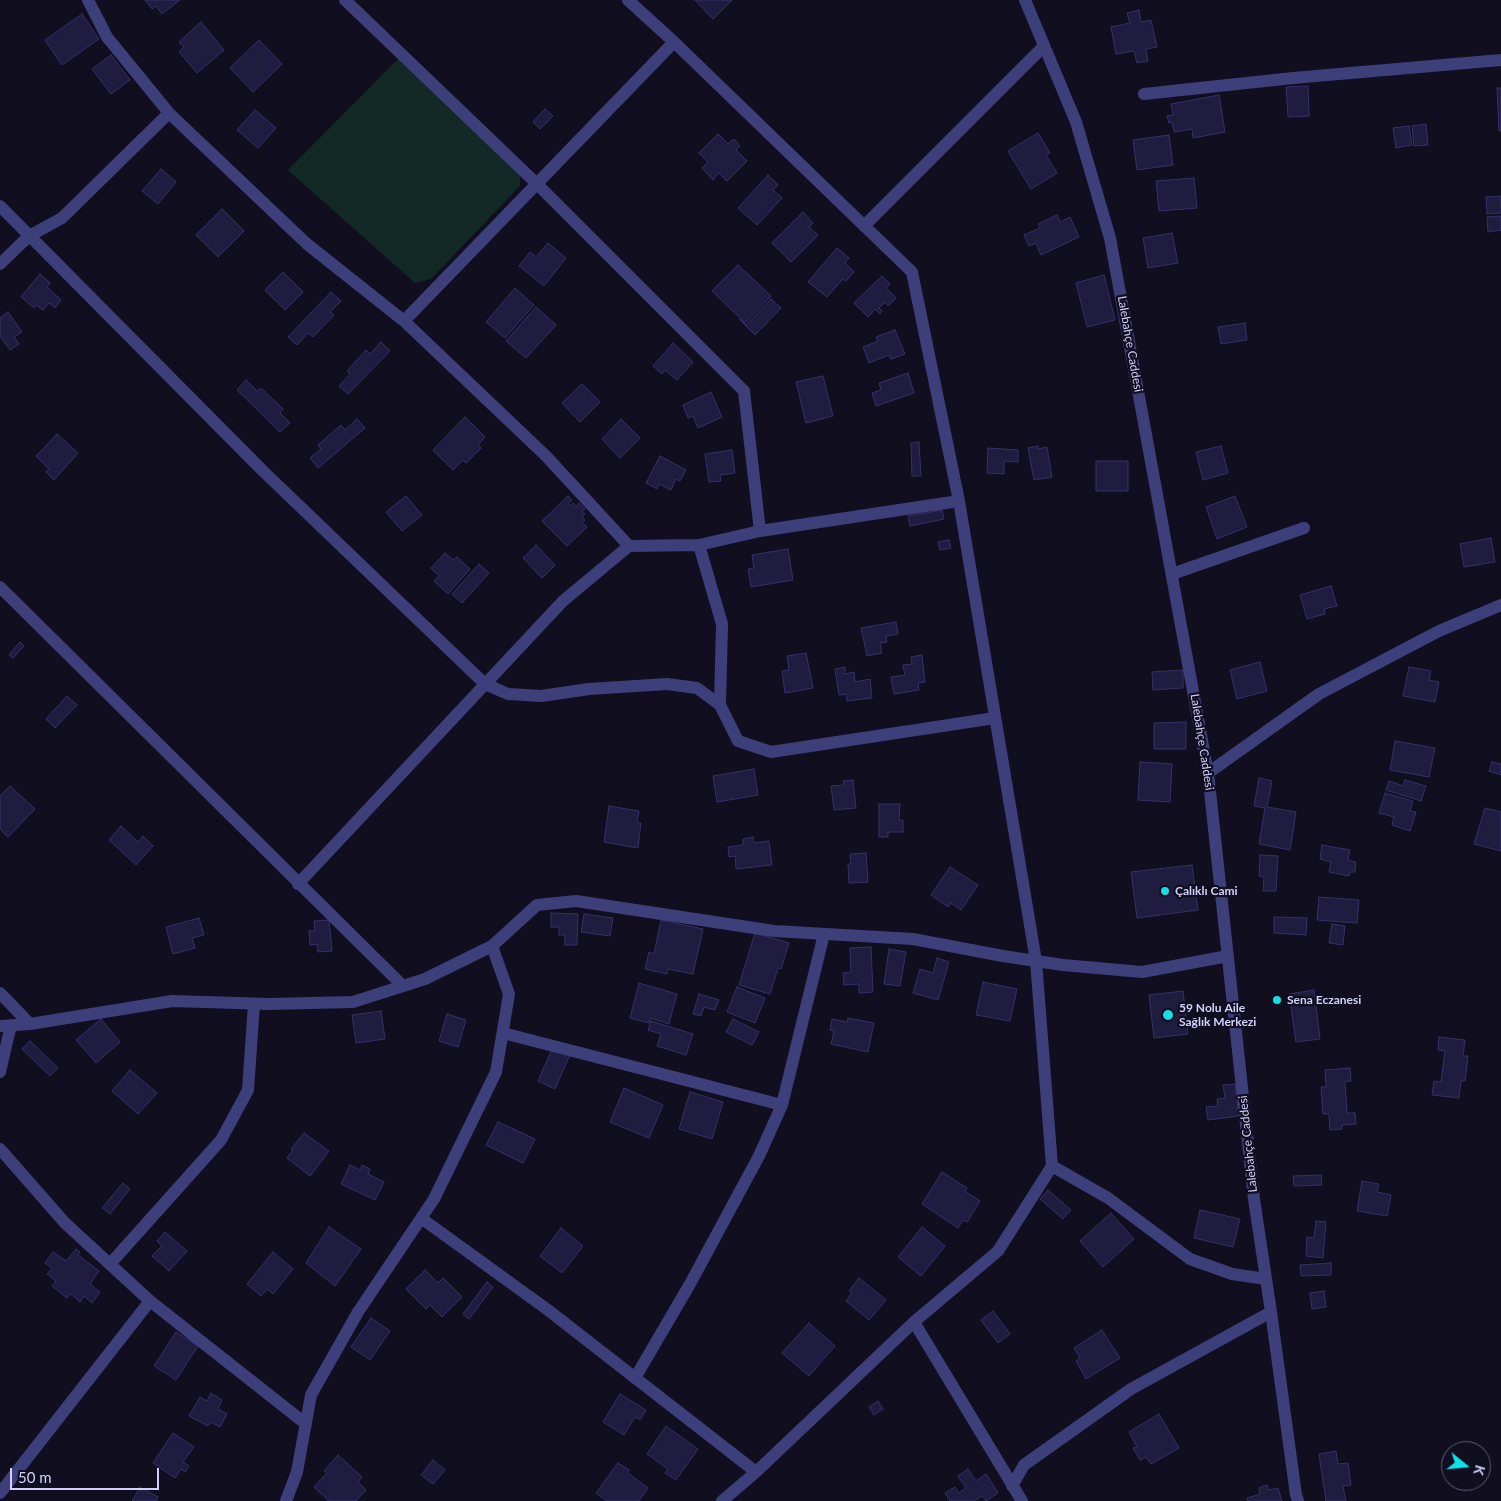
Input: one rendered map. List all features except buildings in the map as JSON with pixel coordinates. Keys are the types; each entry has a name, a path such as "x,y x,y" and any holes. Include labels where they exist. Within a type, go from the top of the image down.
{"street":[{"path":"88,0 107,37 169,113 307,244 404,321 546,456 630,546"},
{"path":"345,0 537,184 744,391 760,531"},
{"path":"628,0 912,272 959,502 1036,961 1052,1166 998,1251 914,1322 756,1472 722,1501"},
{"name":"Lalebahçe Caddesi","path":"1025,0 1076,122 1110,238 1172,574 1208,772 1254,1199 1298,1501"},
{"path":"404,321 674,42"},
{"path":"864,226 1044,46"},
{"path":"1144,94 1293,78 1501,60"},
{"path":"0,264 29,236 62,218 169,113"},
{"path":"0,206 262,470 485,684 508,694 541,696 589,689 667,684 697,688 720,705 738,741 772,752 995,718"},
{"path":"298,884 563,601 630,546 699,545 760,531 959,502"},
{"path":"1172,574 1304,528"},
{"path":"699,545 722,624 720,705"},
{"path":"0,587 403,986"},
{"path":"1208,772 1320,694 1439,631 1501,605"},
{"path":"0,1072 5,1026 30,1024 172,1001 254,1004 353,1002 425,979 492,946 538,906 576,901 774,931 913,939 1063,965 1142,972 1228,956"},
{"path":"635,1378 690,1284 759,1156 782,1105 824,934"},
{"path":"286,1501 297,1472 311,1395 358,1312 434,1199 496,1072 509,994 492,946"},
{"path":"0,993 30,1024"},
{"path":"110,1264 221,1140 248,1090 254,1004"},
{"path":"503,1032 782,1105"},
{"path":"0,1149 65,1223 150,1301 306,1424"},
{"path":"1052,1166 1108,1198 1190,1259 1232,1274 1266,1279"},
{"path":"421,1218 548,1310 756,1472"},
{"path":"0,1493 150,1301"},
{"path":"1012,1486 1024,1465 1131,1389 1271,1312"},
{"path":"914,1322 1022,1501"}],"green space":[{"path":"400,57 520,171 520,186 431,279 415,283 288,170"}],"place":[{"name":"Çalıklı Cami","path":"1165,891"},
{"name":"Sena Eczanesi","path":"1277,1000"},
{"name":"59 Nolu Aile Sağlık Merkezi","path":"1168,1015"}]}
